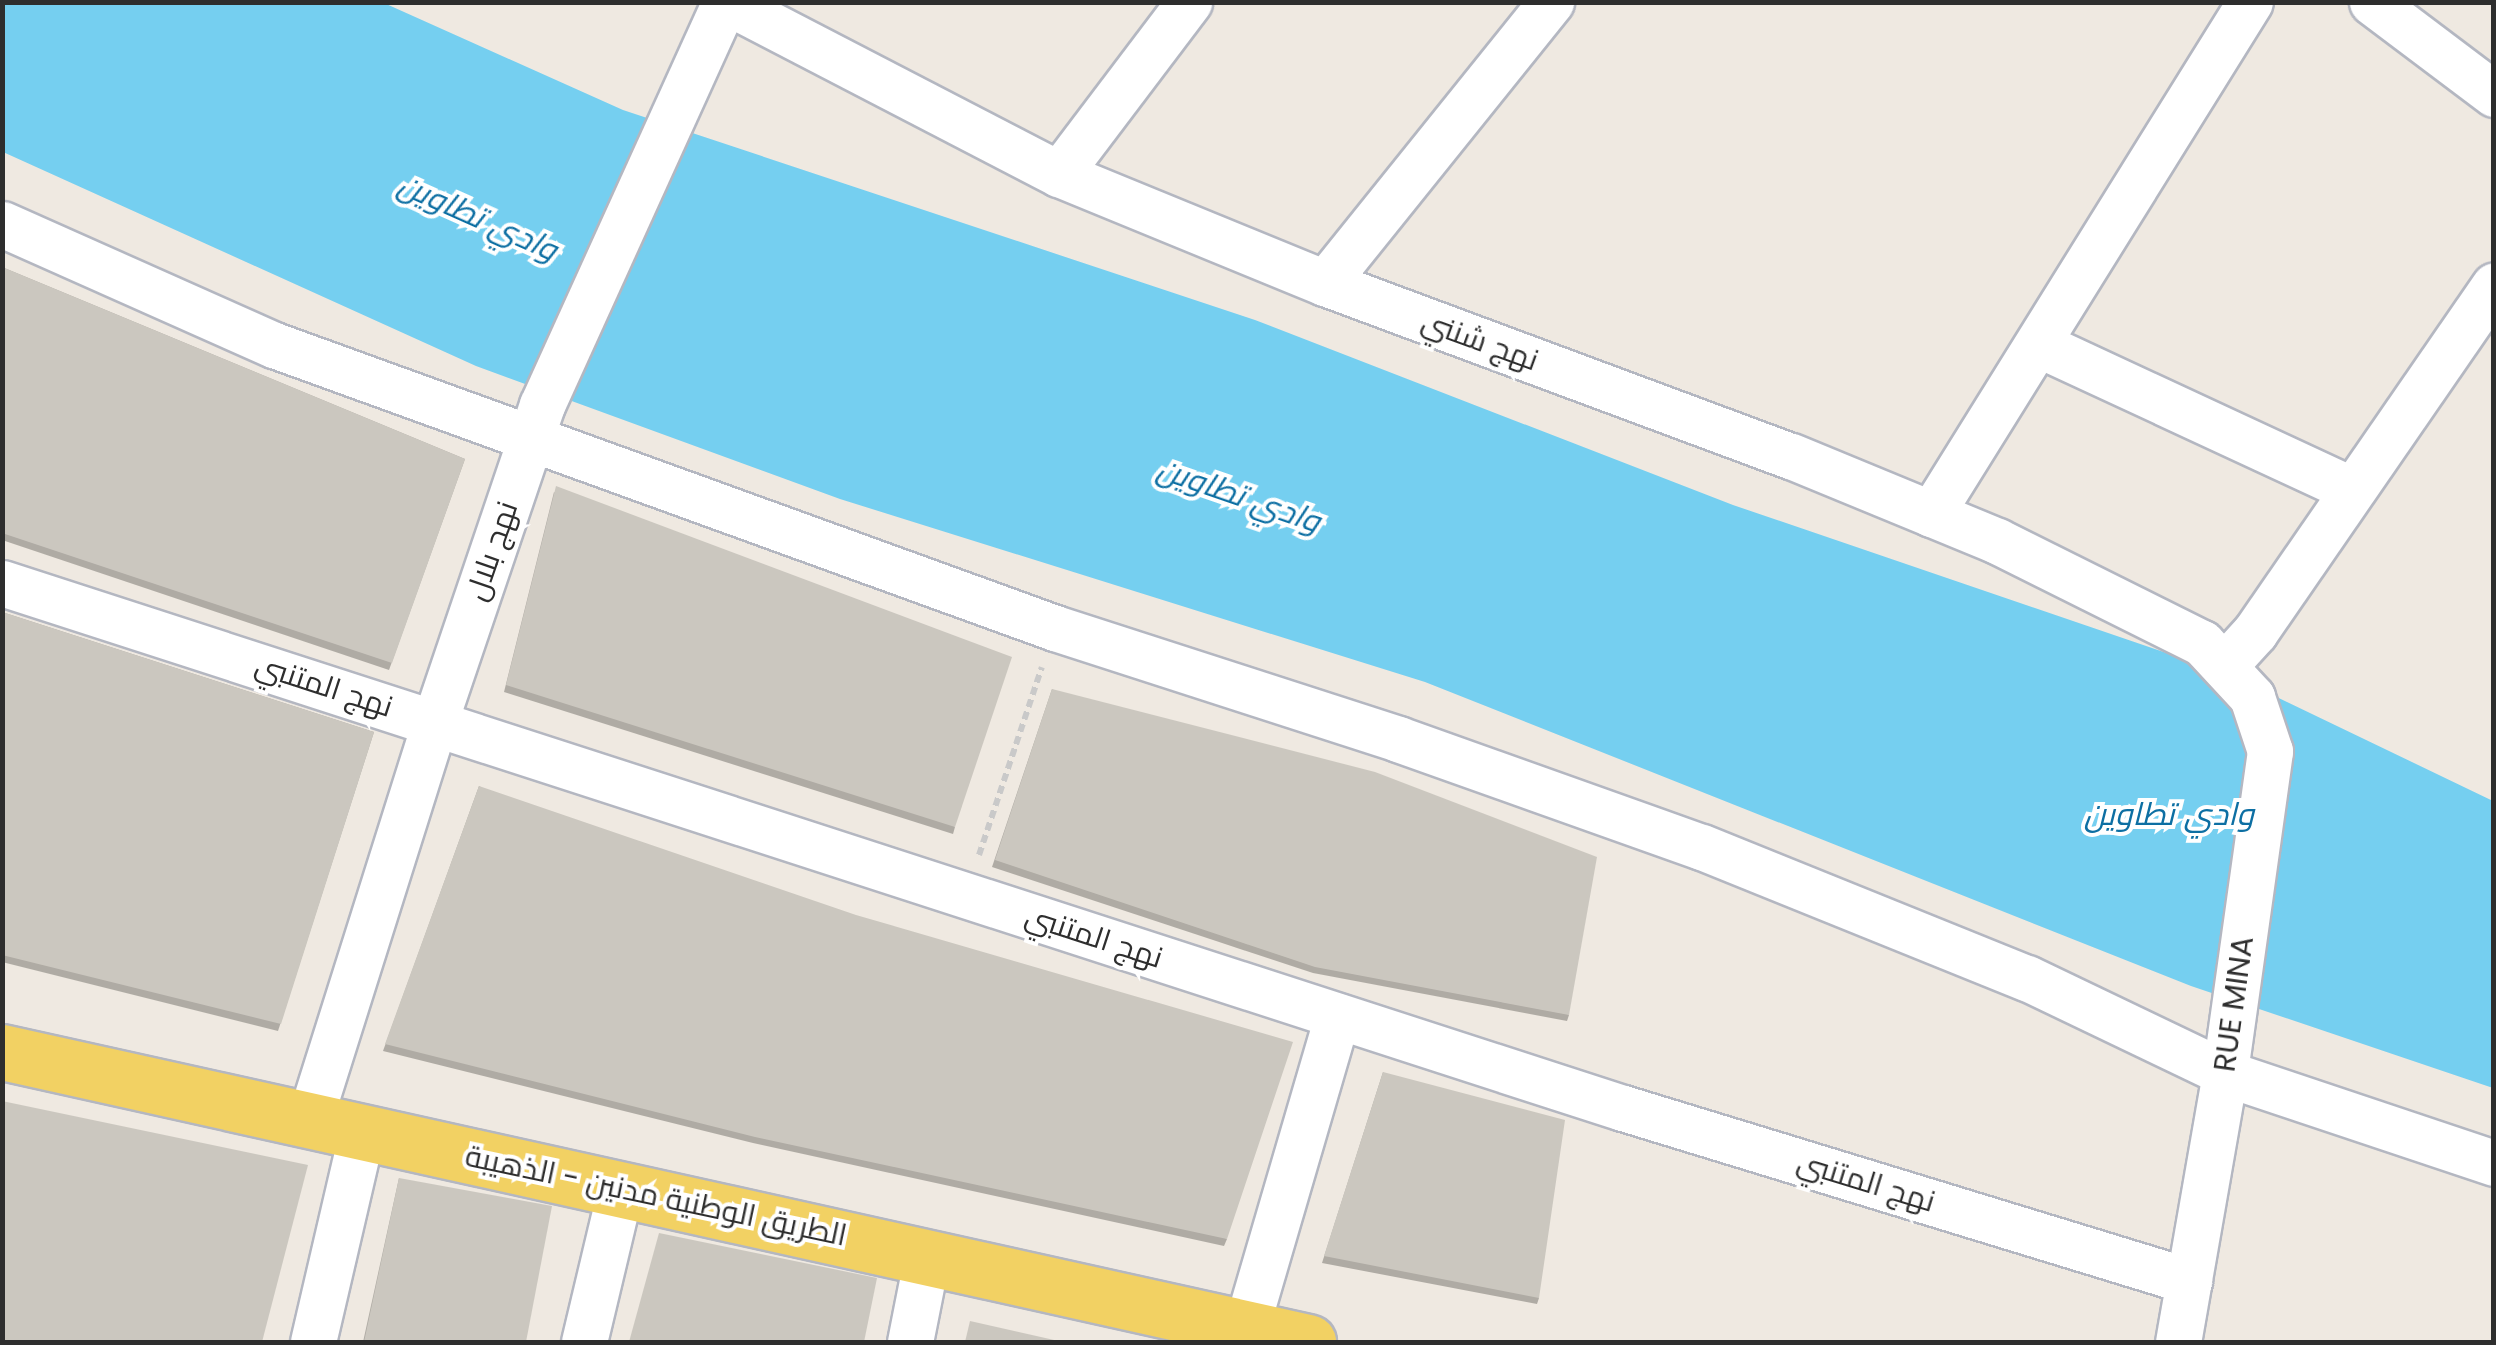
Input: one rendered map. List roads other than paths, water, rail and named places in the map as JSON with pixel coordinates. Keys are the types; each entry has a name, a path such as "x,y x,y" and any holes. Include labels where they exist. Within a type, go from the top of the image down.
{"main road":[{"name":"الطريق الوطنية مدنين - الذهيبة","path":"2,1052 1308,1342"}],"street":[{"name":"نهج بلال","path":"313,1342 336,1125 435,721 536,422 670,115 726,2"},
{"name":"نهج شنني","path":"726,2 1058,174 1324,282 1791,456 1997,541 2202,643 2227,671"},
{"path":"1058,174 1189,2"},
{"path":"1324,282 1552,2"},
{"path":"1931,514 2250,2"},
{"path":"2372,2 2494,94"},
{"path":"2,224 274,344 536,422 1055,628 1398,738 1702,847 2027,978 2225,1073 2494,1163"},
{"path":"2227,671 2494,286"},
{"path":"2038,344 2352,490"},
{"name":"نهج المتنبي","path":"2,583 1337,1016 2189,1281"},
{"name":"RUE MINA","path":"2178,1342 2225,1073 2232,1000 2259,851 2270,751 2252,698 2227,671"},
{"path":"1246,1328 1337,1016"},
{"path":"584,1342 621,1187"},
{"path":"910,1342 927,1256"}],"water":[{"name":"وادي تطاوين","path":"3,3 384,3 623,110 1255,320 1733,505 2231,675 2493,801 2493,1088 2191,986 1425,682 840,499 476,366 3,152"}]}
